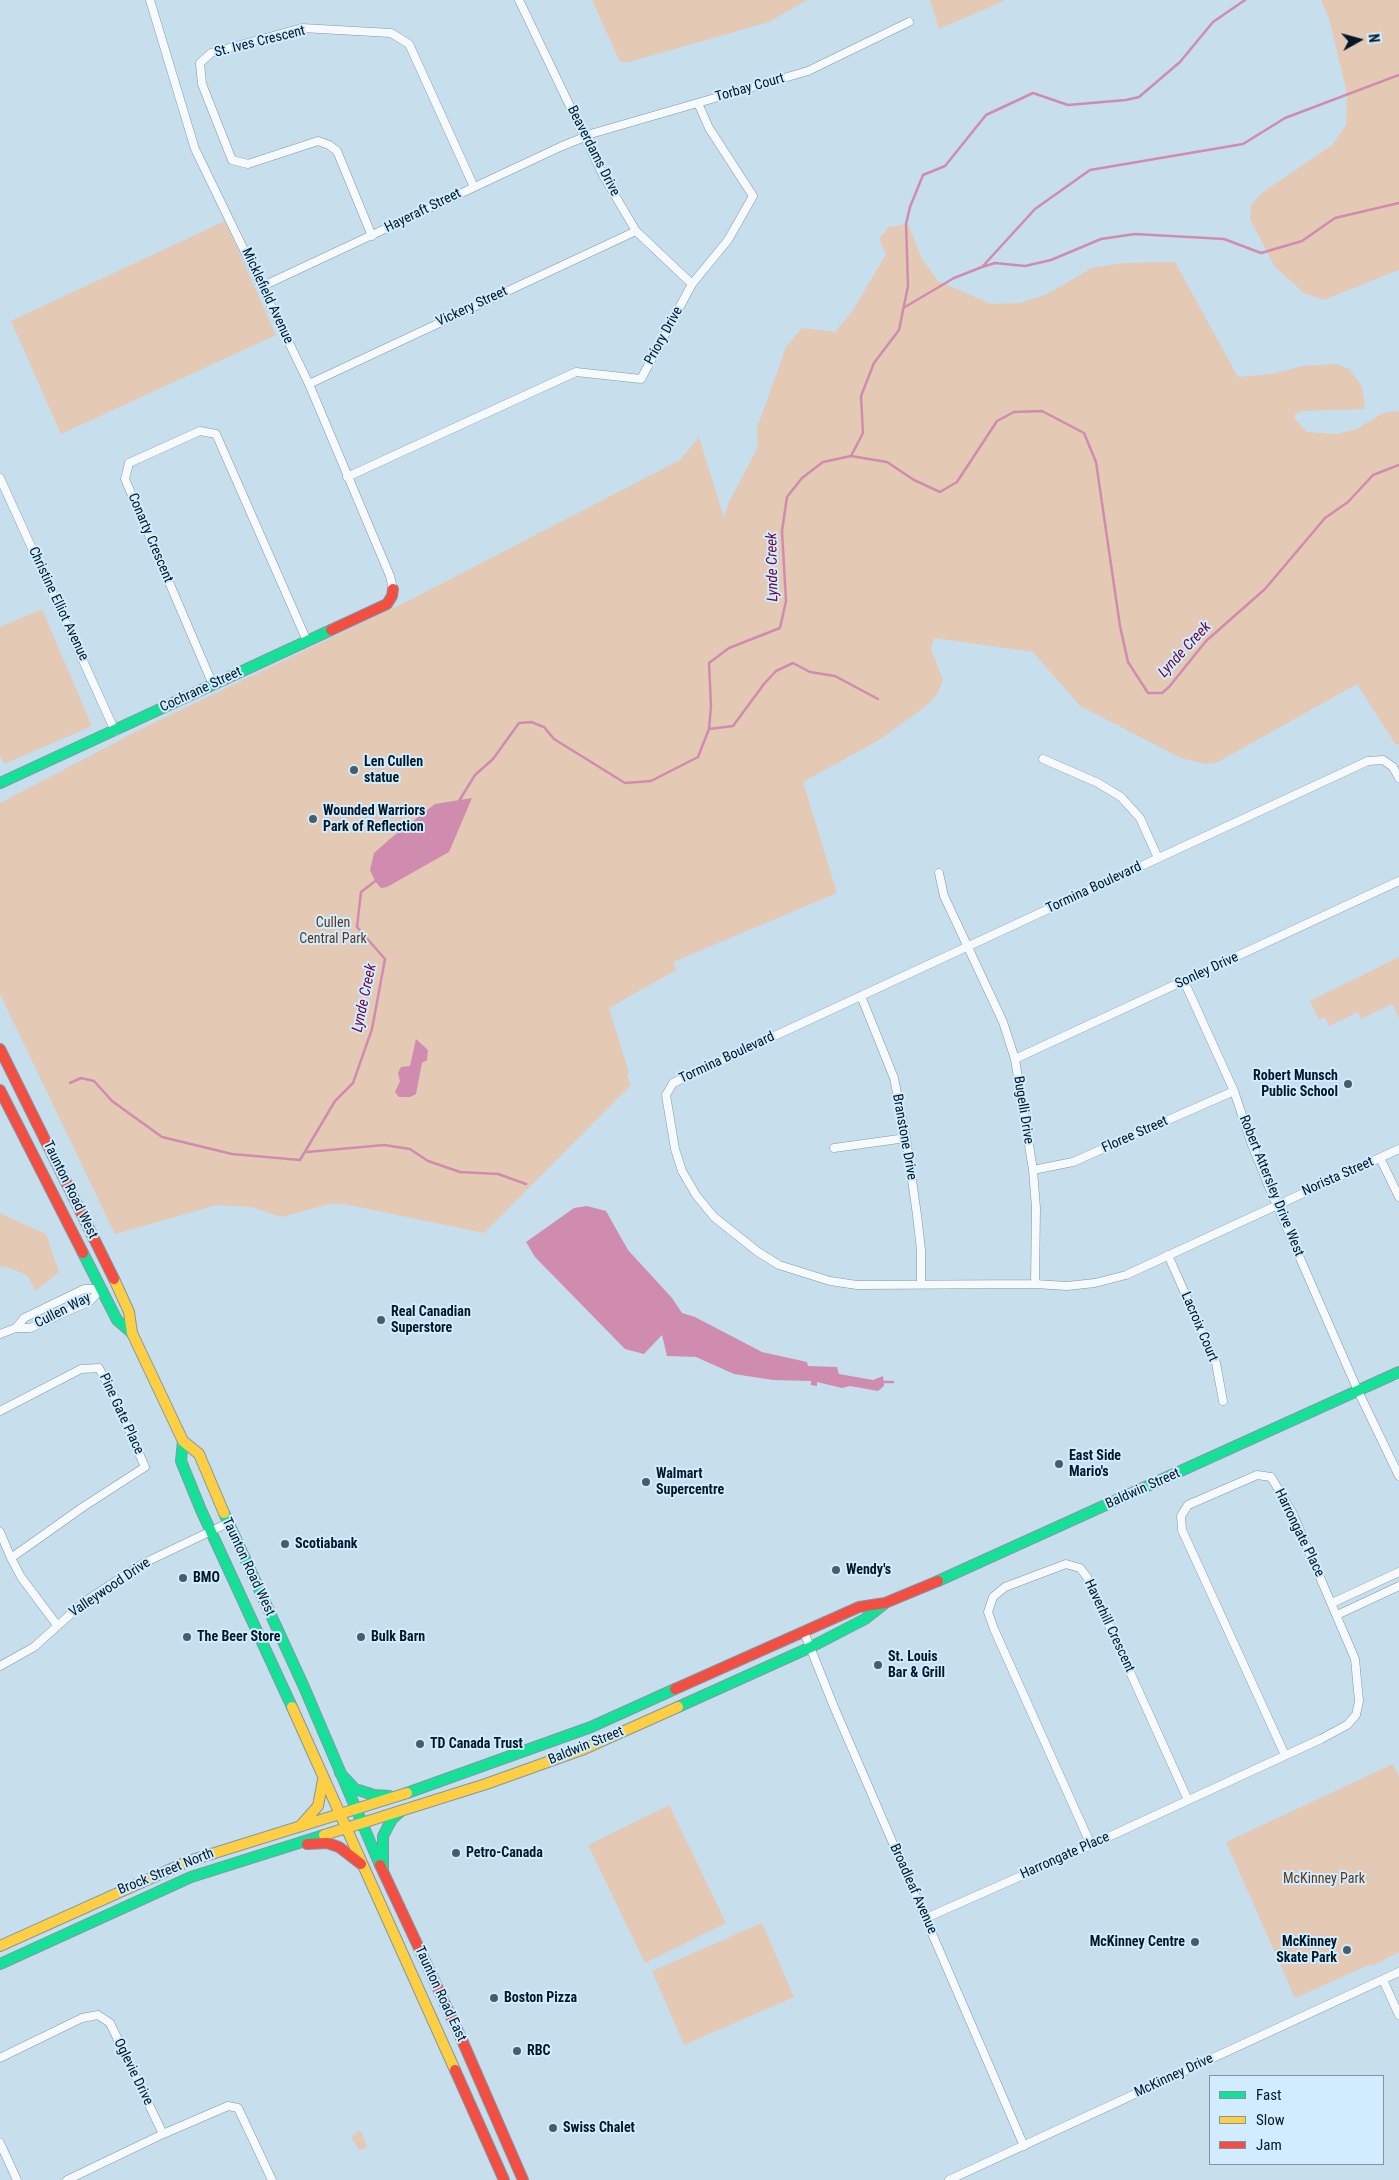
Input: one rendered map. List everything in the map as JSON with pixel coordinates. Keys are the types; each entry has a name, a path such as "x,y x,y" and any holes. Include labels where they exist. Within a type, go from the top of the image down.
{"main road":[{"name":"Cochrane Street","path":"0,783 387,604 392,596 393,588"},
{"name":"Taunton Road West","path":"0,1049 115,1281 129,1312 132,1333 183,1441 199,1454 228,1523 304,1687 356,1808"},
{"name":"Taunton Road West","path":"0,1090 117,1320 132,1333"},
{"name":"Baldwin Street","path":"338,1814 399,1796 562,1738 860,1607 885,1603 974,1565 1399,1372"},
{"name":"Taunton Road West","path":"183,1441 181,1461 210,1531 282,1686 338,1814"},
{"name":"Baldwin Street","path":"271,1850 486,1784 584,1749 811,1647 865,1620 885,1603"},
{"path":"340,1773 355,1789 374,1795 399,1796"},
{"path":"300,1826 318,1806 323,1780"},
{"name":"Taunton Road East","path":"356,1808 382,1869 462,2040 523,2180"},
{"path":"382,1869 382,1852 386,1829 392,1819 403,1810"},
{"name":"Taunton Road East","path":"338,1814 504,2180"},
{"name":"Brock Street North","path":"0,1946 189,1861 338,1814"},
{"path":"271,1850 312,1843 327,1844 339,1847 361,1864"},
{"name":"Brock Street North","path":"0,1964 191,1877 271,1850"}],"street":[{"name":"Micklefield Avenue","path":"150,0 195,149 309,384 390,576 393,588"},
{"name":"Beaverdams Drive","path":"519,0 603,175 636,231 692,284"},
{"name":"Torbay Court","path":"584,137 808,72 910,22"},
{"name":"St. Ives Crescent","path":"372,236 337,151 330,144 318,141 248,164 232,160 202,84 200,63 211,53 302,28 391,33 409,44 474,187"},
{"name":"Priory Drive","path":"347,477 576,372 640,379 692,284 728,240 753,196 708,128 698,103"},
{"name":"Hayeraft Street","path":"263,286 529,160 584,137"},
{"name":"Vickery Street","path":"309,384 636,231"},
{"name":"Conarty Crescent","path":"213,685 125,478 130,463 200,431 216,434 307,641"},
{"name":"Christine Elliot Avenue","path":"0,478 115,731"},
{"path":"1043,760 1098,784 1120,797 1140,818 1158,858"},
{"name":"Tormina Boulevard","path":"1278,1204 1126,1275 1095,1283 1067,1286 1035,1284 857,1285 830,1281 779,1265 736,1236 714,1217 696,1195 682,1171 675,1149 666,1095 673,1084 1368,761 1383,760 1393,767 1399,778"},
{"name":"Bugelli Drive","path":"939,873 944,896 1002,1022 1015,1059 1033,1170 1036,1208 1035,1284"},
{"name":"Sonley Drive","path":"1015,1059 1399,881"},
{"name":"Robert Attersley Drive West","path":"1184,981 1234,1091 1252,1145 1358,1391 1399,1476"},
{"name":"Branstone Drive","path":"861,996 894,1078 906,1138 921,1250 921,1284"},
{"name":"Floree Street","path":"1033,1170 1073,1162 1234,1091"},
{"path":"834,1148 906,1138"},
{"name":"Norista Street","path":"1278,1204 1399,1150"},
{"path":"1380,1158 1399,1197"},
{"name":"Lacroix Court","path":"1168,1255 1216,1363 1224,1401"},
{"name":"Cullen Way","path":"16,1328 24,1318 84,1289 101,1289"},
{"name":"Cullen Way","path":"0,1334 16,1328 30,1328 90,1301 101,1289"},
{"name":"Pine Gate Place","path":"0,1410 81,1369 100,1368 145,1466 11,1558"},
{"name":"Harrongate Place","path":"926,1918 1091,1845 1285,1755 1347,1725 1356,1715 1359,1701 1355,1659 1337,1615 1292,1512 1271,1477 1257,1475 1188,1505 1181,1516 1182,1530 1285,1755"},
{"name":"Valleywood Drive","path":"0,1666 34,1647 84,1602 142,1564 228,1523"},
{"path":"0,1532 11,1558 22,1577 57,1625"},
{"name":"Haverhill Crescent","path":"1091,1845 988,1612 993,1597 1005,1587 1066,1564 1080,1568 1087,1577 1188,1800"},
{"path":"1332,1603 1399,1572"},
{"path":"1337,1615 1399,1586"},
{"name":"Broadleaf Avenue","path":"804,1632 834,1707 1024,2146"},
{"name":"McKinney Drive","path":"949,2180 1399,1972"},
{"path":"1383,1980 1399,2015"},
{"name":"Oglevie Drive","path":"0,2058 82,2018 98,2015 110,2023 163,2134"},
{"path":"67,2180 163,2134 228,2106 238,2108 272,2180"},
{"path":"0,2142 17,2180"}],"green space":[{"path":"592,0 807,0 769,22 629,62 620,62"},
{"path":"930,0 1006,0 939,29"},
{"path":"1321,0 1399,0 1399,270 1324,300 1304,293 1275,267 1250,219 1251,205 1262,193 1332,145 1346,125 1347,93 1329,18"},
{"path":"225,221 276,335 61,434 11,321"},
{"name":"Cullen Central Park","path":"908,224 922,259 938,281 991,304 1020,303 1047,294 1092,268 1123,263 1175,262 1238,377 1272,374 1302,366 1337,364 1349,369 1362,386 1365,409 1303,411 1293,416 1307,432 1336,434 1355,430 1383,413 1399,411 1399,744 1396,745 1357,684 1216,763 1206,764 1181,758 1080,706 1033,652 934,638 931,649 943,680 937,694 926,706 879,740 803,782 837,893 673,962 676,970 609,1008 631,1085 484,1233 344,1204 329,1204 282,1217 251,1207 217,1205 115,1234 0,994 0,803 143,728 412,599 680,460 699,437 724,518 728,504 758,447 757,428 786,347 802,328 835,332 852,312 886,254 879,239 889,227"},
{"path":"42,609 92,726 4,764 0,755 0,627"},
{"path":"1399,957 1399,1018 1392,1004 1361,1019 1358,1012 1329,1026 1325,1017 1319,1020 1310,1001"},
{"path":"0,1211 1,1214 46,1234 59,1272 36,1291 27,1275 5,1266 0,1268"},
{"name":"McKinney Park","path":"1393,1764 1399,1777 1399,1952 1372,1966 1371,1964 1295,1998 1226,1842"},
{"path":"669,1805 726,1923 645,1963 588,1845"},
{"path":"762,1923 794,1997 684,2045 652,1971"},
{"path":"359,2131 362,2133 367,2147 361,2150 358,2149 352,2138"}],"shaded area":[{"path":"472,798 449,852 387,887 381,888 370,870 374,853 435,804"},
{"path":"416,1039 428,1050 427,1060 422,1063 416,1094 410,1097 399,1097 395,1092 400,1081 398,1073 401,1067 410,1066"},
{"path":"587,1206 606,1211 628,1250 672,1298 682,1313 695,1317 762,1352 807,1362 808,1366 837,1367 839,1374 873,1380 883,1376 884,1386 878,1391 850,1386 842,1388 817,1382 817,1386 811,1385 811,1381 773,1380 734,1374 696,1357 667,1356 662,1335 644,1354 625,1349 535,1257 526,1242 574,1208"}],"waterway":[{"path":"851,456 863,433 861,396 874,363 899,330 908,286 906,224 910,207 923,175 945,166 986,115 1033,93 1068,105 1126,100 1139,97 1180,62 1213,22 1245,0"},
{"path":"983,266 1035,209 1090,170 1243,144 1285,118 1399,75"},
{"path":"905,307 954,278 982,267 995,263 1025,266 1051,260 1101,239 1135,234 1224,239 1261,253 1302,241 1335,218 1399,203"},
{"name":"Lynde Creek","path":"459,801 475,775 493,759 519,723 531,722 544,727 554,739 625,783 651,781 698,757 709,729 711,706 709,663 729,648 780,628 786,601 782,531 787,497 802,478 823,462 851,456 887,462 914,480 940,492 957,482 997,421 1014,412 1042,411 1084,433 1096,462 1120,626 1128,662 1148,693 1162,693 1169,687 1206,641 1265,589 1325,518 1348,502 1373,475 1399,465"},
{"path":"709,729 733,726 776,671 793,663 810,672 835,676 878,699"},
{"name":"Lynde Creek","path":"70,1083 81,1078 94,1081 112,1101 162,1137 232,1154 300,1160 335,1101 353,1083 372,1029 385,959 357,927 361,892 378,879"},
{"path":"307,1152 384,1145 410,1149 428,1161 460,1172 498,1174 526,1184"},
{"path":"882,1382 893,1382"}],"traffic: fast":[{"path":"0,783 331,630"},
{"path":"83,1253 117,1320 132,1333"},
{"path":"938,1581 1399,1372"},
{"path":"183,1441 181,1461 201,1510 292,1707"},
{"path":"224,1513 304,1687 380,1865"},
{"path":"678,1707 811,1647 865,1619 884,1604"},
{"path":"407,1793 591,1727 675,1689"},
{"path":"340,1773 355,1789 374,1795 389,1796"},
{"path":"383,1869 383,1836 392,1819 400,1812"},
{"path":"0,1964 191,1877 324,1835"}],"traffic: slow":[{"path":"114,1279 129,1312 132,1333 183,1441 199,1454 224,1513"},
{"path":"292,1707 455,2070"},
{"path":"324,1835 486,1784 584,1749 678,1707"},
{"path":"302,1824 318,1806 323,1780"},
{"path":"0,1946 189,1861 407,1793"}],"traffic: jam":[{"path":"331,630 387,604 392,596 393,589"},
{"path":"0,1049 114,1279"},
{"path":"0,1090 83,1253"},
{"path":"675,1689 859,1607 885,1603 938,1581"},
{"path":"307,1844 327,1843 339,1847 361,1864"},
{"path":"380,1865 462,2040 523,2180"},
{"path":"455,2070 504,2180"}],"place":[{"name":"Len Cullen statue","path":"354,770"},
{"name":"Wounded Warriors Park of Reflection","path":"313,819"},
{"name":"Robert Munsch Public School","path":"1348,1084"},
{"name":"Real Canadian Superstore","path":"381,1320"},
{"name":"East Side Mario's","path":"1059,1464"},
{"name":"Walmart Supercentre","path":"646,1482"},
{"name":"Scotiabank","path":"285,1544"},
{"name":"Wendy's","path":"836,1570"},
{"name":"BMO","path":"183,1578"},
{"name":"The Beer Store","path":"187,1637"},
{"name":"Bulk Barn","path":"361,1637"},
{"name":"St. Louis Bar & Grill","path":"878,1665"},
{"name":"TD Canada Trust","path":"420,1744"},
{"name":"Petro-Canada","path":"456,1853"},
{"name":"McKinney Centre","path":"1195,1942"},
{"name":"McKinney Skate Park","path":"1347,1950"},
{"name":"Boston Pizza","path":"494,1998"},
{"name":"RBC","path":"517,2051"},
{"name":"Swiss Chalet","path":"553,2128"}]}
